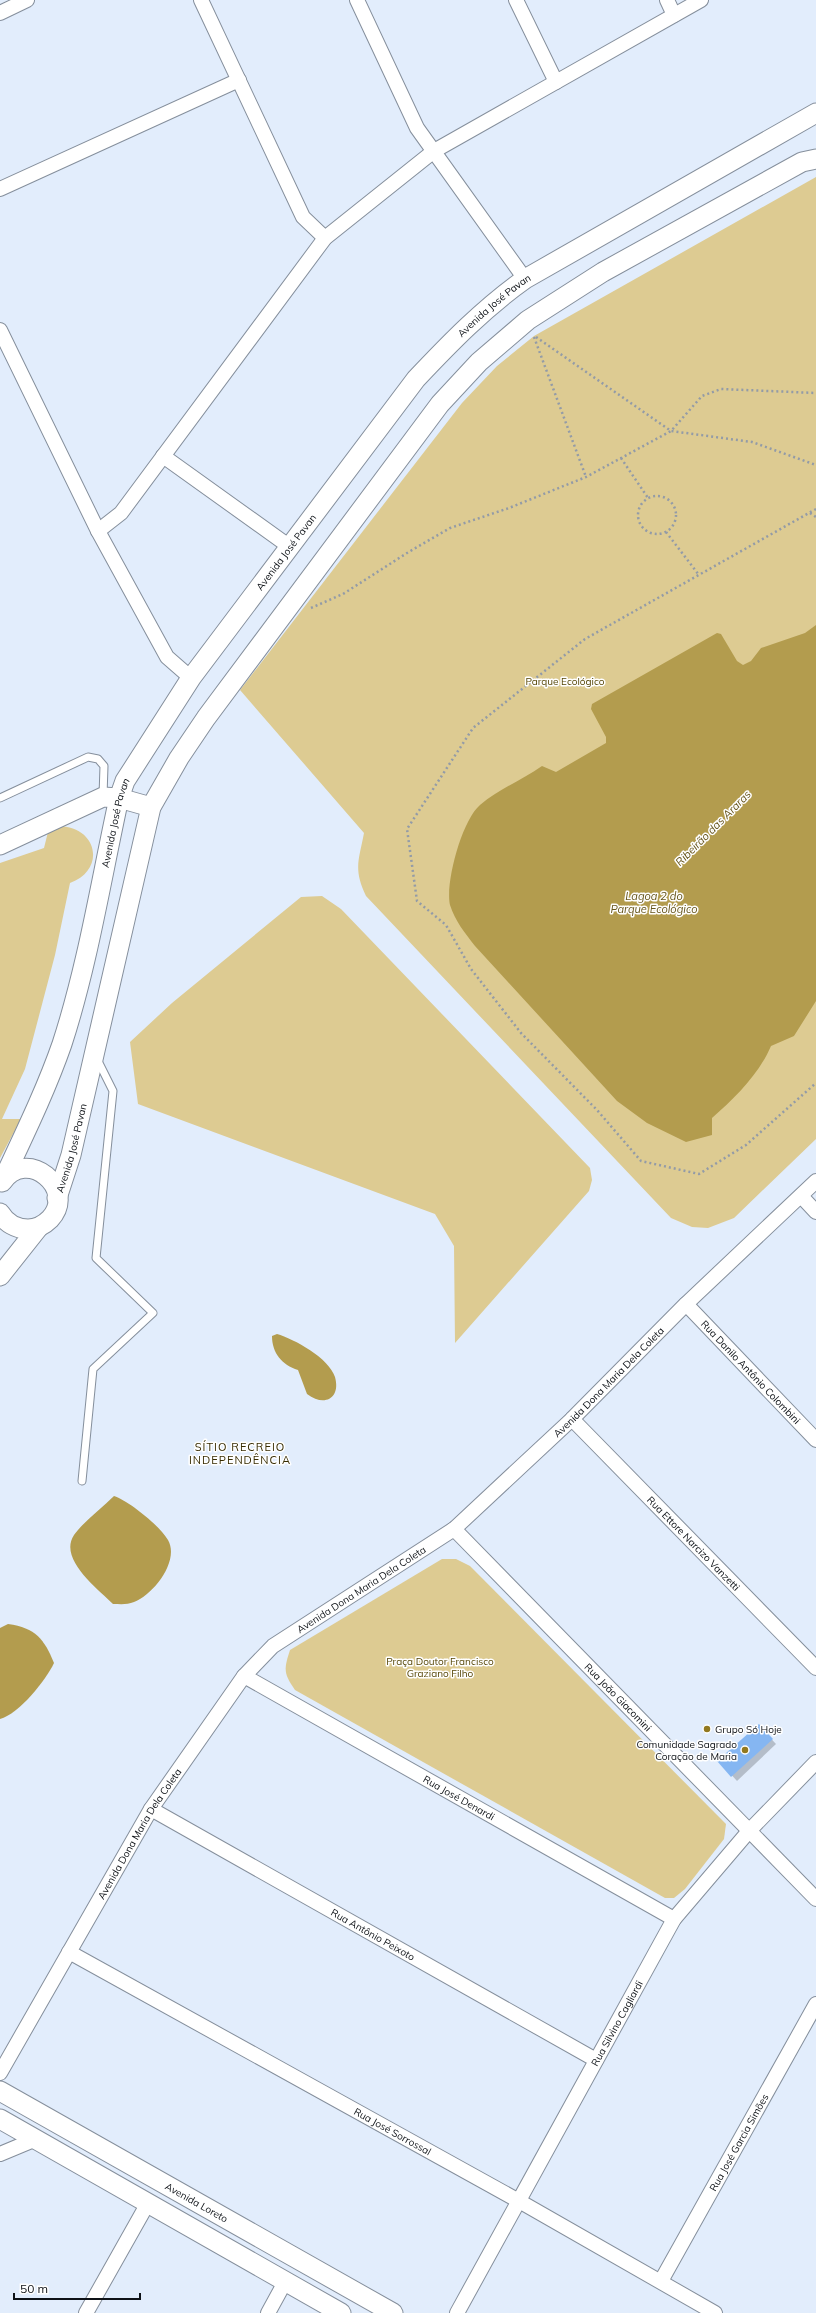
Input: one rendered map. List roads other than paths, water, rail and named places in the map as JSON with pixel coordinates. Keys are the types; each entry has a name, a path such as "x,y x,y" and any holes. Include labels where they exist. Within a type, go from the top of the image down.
{"street":[{"path":"0,13 25,0"},
{"path":"201,0 303,217 325,238"},
{"path":"357,0 418,128 525,279"},
{"path":"516,0 556,82"},
{"path":"667,0 674,15"},
{"path":"98,531 121,513 325,238 434,151 701,0"},
{"path":"0,189 239,80"},
{"name":"Avenida José Pavan","path":"1,1182 34,1112 62,1044 81,971 111,797 125,781 191,678 416,379 462,331 499,298 525,279 816,113"},
{"name":"Avenida José Pavan","path":"38,1228 53,1216 70,1155 151,807 179,758 206,718 440,404 479,362 528,320 603,272 802,162 816,159"},
{"path":"0,330 98,531 167,657 191,678"},
{"path":"163,456 290,547"},
{"path":"0,845 111,797 151,807"},
{"path":"1,1182 11,1173 20,1169 36,1170 50,1178 55,1187 58,1198"},
{"name":"Avenida Dona Maria Dela Coleta","path":"0,2073 151,1809 244,1676 273,1646 454,1529 572,1419 686,1304 816,1181"},
{"path":"801,1196 816,1212"},
{"path":"1,1219 20,1228 38,1228"},
{"path":"0,1276 38,1228"},
{"name":"Rua Danilo Antônio Colombini","path":"686,1304 816,1440"},
{"name":"Rua Ettore Narcizo Vanzetti","path":"572,1419 816,1668"},
{"name":"Rua João Giacomini","path":"454,1529 816,1899"},
{"name":"Rua José Denardi","path":"244,1676 674,1919"},
{"name":"Rua Silvino Cagliardi","path":"457,2313 674,1919 749,1831 816,1762"},
{"name":"Rua Antônio Peixoto","path":"151,1809 596,2060"},
{"name":"Rua José Sorrossal","path":"69,1952 519,2201 715,2313"},
{"name":"Rua José Garcia Simões","path":"661,2281 816,2004"},
{"name":"Avenida Loreto","path":"0,2091 393,2313"},
{"path":"0,2119 341,2313"},
{"path":"0,2154 36,2139"},
{"path":"86,2313 148,2203"},
{"path":"268,2313 286,2282"}],"lane":[{"path":"0,798 88,757 98,759 104,766 111,797"},
{"path":"82,1482 93,1369 153,1313 96,1258 112,1090 94,1052"}],"water":[{"name":"Lagoa 2 do Parque Ecológico","path":"816,625 816,1001 794,1036 771,1046 760,1066 746,1085 712,1118 712,1135 686,1142 647,1123 617,1101 475,946 457,922 450,905 450,882 456,852 461,837 473,813 487,799 542,766 556,772 606,743 606,737 591,709 592,704 717,633 721,634 737,661 743,665 751,661 761,648 805,633"},
{"path":"277,1334 310,1350 326,1363 335,1377 336,1385 336,1391 330,1399 319,1400 307,1394 298,1370 283,1362 276,1353 272,1342 272,1336"},
{"path":"114,1496 136,1508 151,1521 164,1534 171,1548 168,1567 156,1585 141,1598 126,1604 113,1604 82,1573 71,1554 70,1544 74,1535"},
{"path":"8,1624 26,1628 38,1636 47,1647 54,1663 31,1696 15,1711 0,1719 0,1628"}],"place":[{"name":"Grupo Só Hoje","path":"707,1729"},
{"name":"Comunidade Sagrado Coração de Maria","path":"745,1750"}],"district":[{"name":"SÍTIO RECREIO INDEPENDÊNCIA","path":"240,1453"}],"park label":[{"name":"Parque Ecológico","path":"565,681"},
{"name":"Praça Doutor Francisco Graziano Filho","path":"440,1666"}],"water label":[{"name":"Ribeirão das Araras","path":"713,828"}]}
